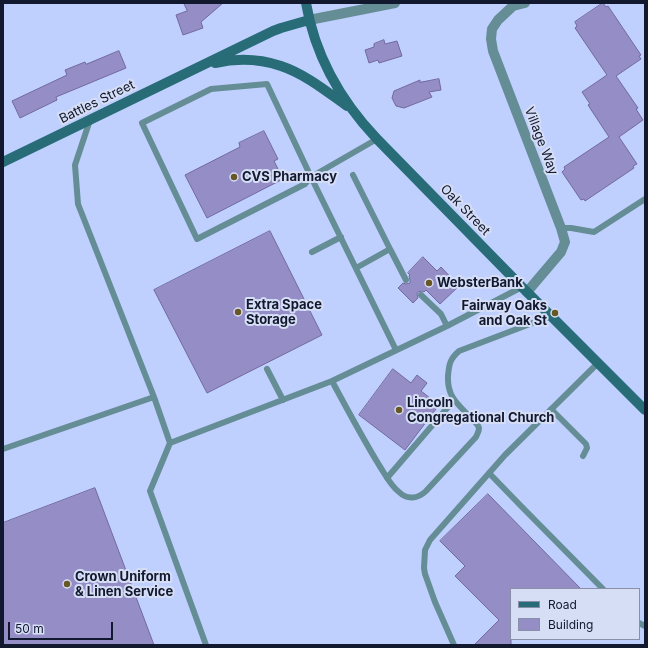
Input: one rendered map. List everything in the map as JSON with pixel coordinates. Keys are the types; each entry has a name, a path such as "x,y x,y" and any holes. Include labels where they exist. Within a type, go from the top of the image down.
{"main road":[{"name":"Oak Street","path":"306,3 313,34 323,60 335,84 359,119 376,139 645,410"},
{"name":"Battles Street","path":"3,162 273,31 309,20"},
{"name":"Battles Street","path":"203,65 246,59 281,66 310,80 351,108"}],"street":[{"path":"309,20 395,3"},
{"name":"Village Way","path":"524,289 561,252 565,242 493,51 491,39 492,29 498,20 514,6 525,3"}],"lane":[{"path":"376,139 311,177 305,184 197,239 142,123 211,89 267,84 311,177 396,350"},
{"path":"90,120 76,165 78,204 154,397 170,444 150,491 206,645"},
{"path":"354,175 406,280"},
{"path":"561,228 571,228 594,232 645,199"},
{"path":"312,252 341,237"},
{"path":"356,268 390,249"},
{"path":"170,444 332,381 524,289"},
{"path":"421,295 441,314 447,326"},
{"path":"332,381 363,439 387,478 399,492 406,497 411,498 422,495 476,437 479,431 476,423 454,400 450,392 448,383 451,360 459,352 551,316"},
{"path":"454,645 435,602 425,574 425,550 430,540 505,455 598,363"},
{"path":"267,369 283,400"},
{"path":"3,449 154,397"},
{"path":"387,478 454,400"},
{"path":"552,409 586,444 587,448 583,456"},
{"path":"489,473 603,588"}],"building":[{"path":"184,3 223,3 201,22 203,28 183,35 176,15 187,11"},
{"path":"603,3 606,7 608,6 641,55 639,56 641,59 616,76 638,108 636,109 643,120 619,137 637,164 633,166 634,168 585,201 584,199 581,200 562,172 565,169 564,167 609,137 588,105 590,104 582,92 607,75 575,28 577,26 575,22"},
{"path":"384,40 385,44 397,41 402,56 379,63 378,60 369,63 365,50 374,47 374,44"},
{"path":"119,51 126,68 56,97 57,100 20,118 12,101 67,75 65,70 85,62 86,64"},
{"path":"439,79 441,90 429,92 432,97 404,108 396,106 392,98 394,91 420,80 420,82"},
{"name":"CVS Pharmacy","path":"264,131 278,159 274,161 283,179 207,218 185,175 240,147 239,143"},
{"name":"Extra Space Storage","path":"270,231 322,335 207,393 154,290"},
{"name":"WebsterBank","path":"423,257 437,271 441,267 459,286 440,304 426,290 424,292 418,292 418,298 413,303 398,288 403,283 410,283 410,275 408,273"},
{"name":"Lincoln Congregational Church","path":"393,369 411,383 417,375 427,383 421,391 439,405 405,450 359,415"},
{"name":"Crown Uniform & Linen Service","path":"95,488 154,645 3,645 3,523"},
{"path":"488,494 580,588 510,588 511,645 474,645 499,620 455,576 465,566 440,541"}],"place":[{"name":"CVS Pharmacy","path":"234,177"},
{"name":"WebsterBank","path":"429,283"},
{"name":"Extra Space Storage","path":"238,312"},
{"name":"Fairway Oaks and Oak St","path":"555,313"},
{"name":"Lincoln Congregational Church","path":"399,410"},
{"name":"Crown Uniform & Linen Service","path":"67,584"}]}
